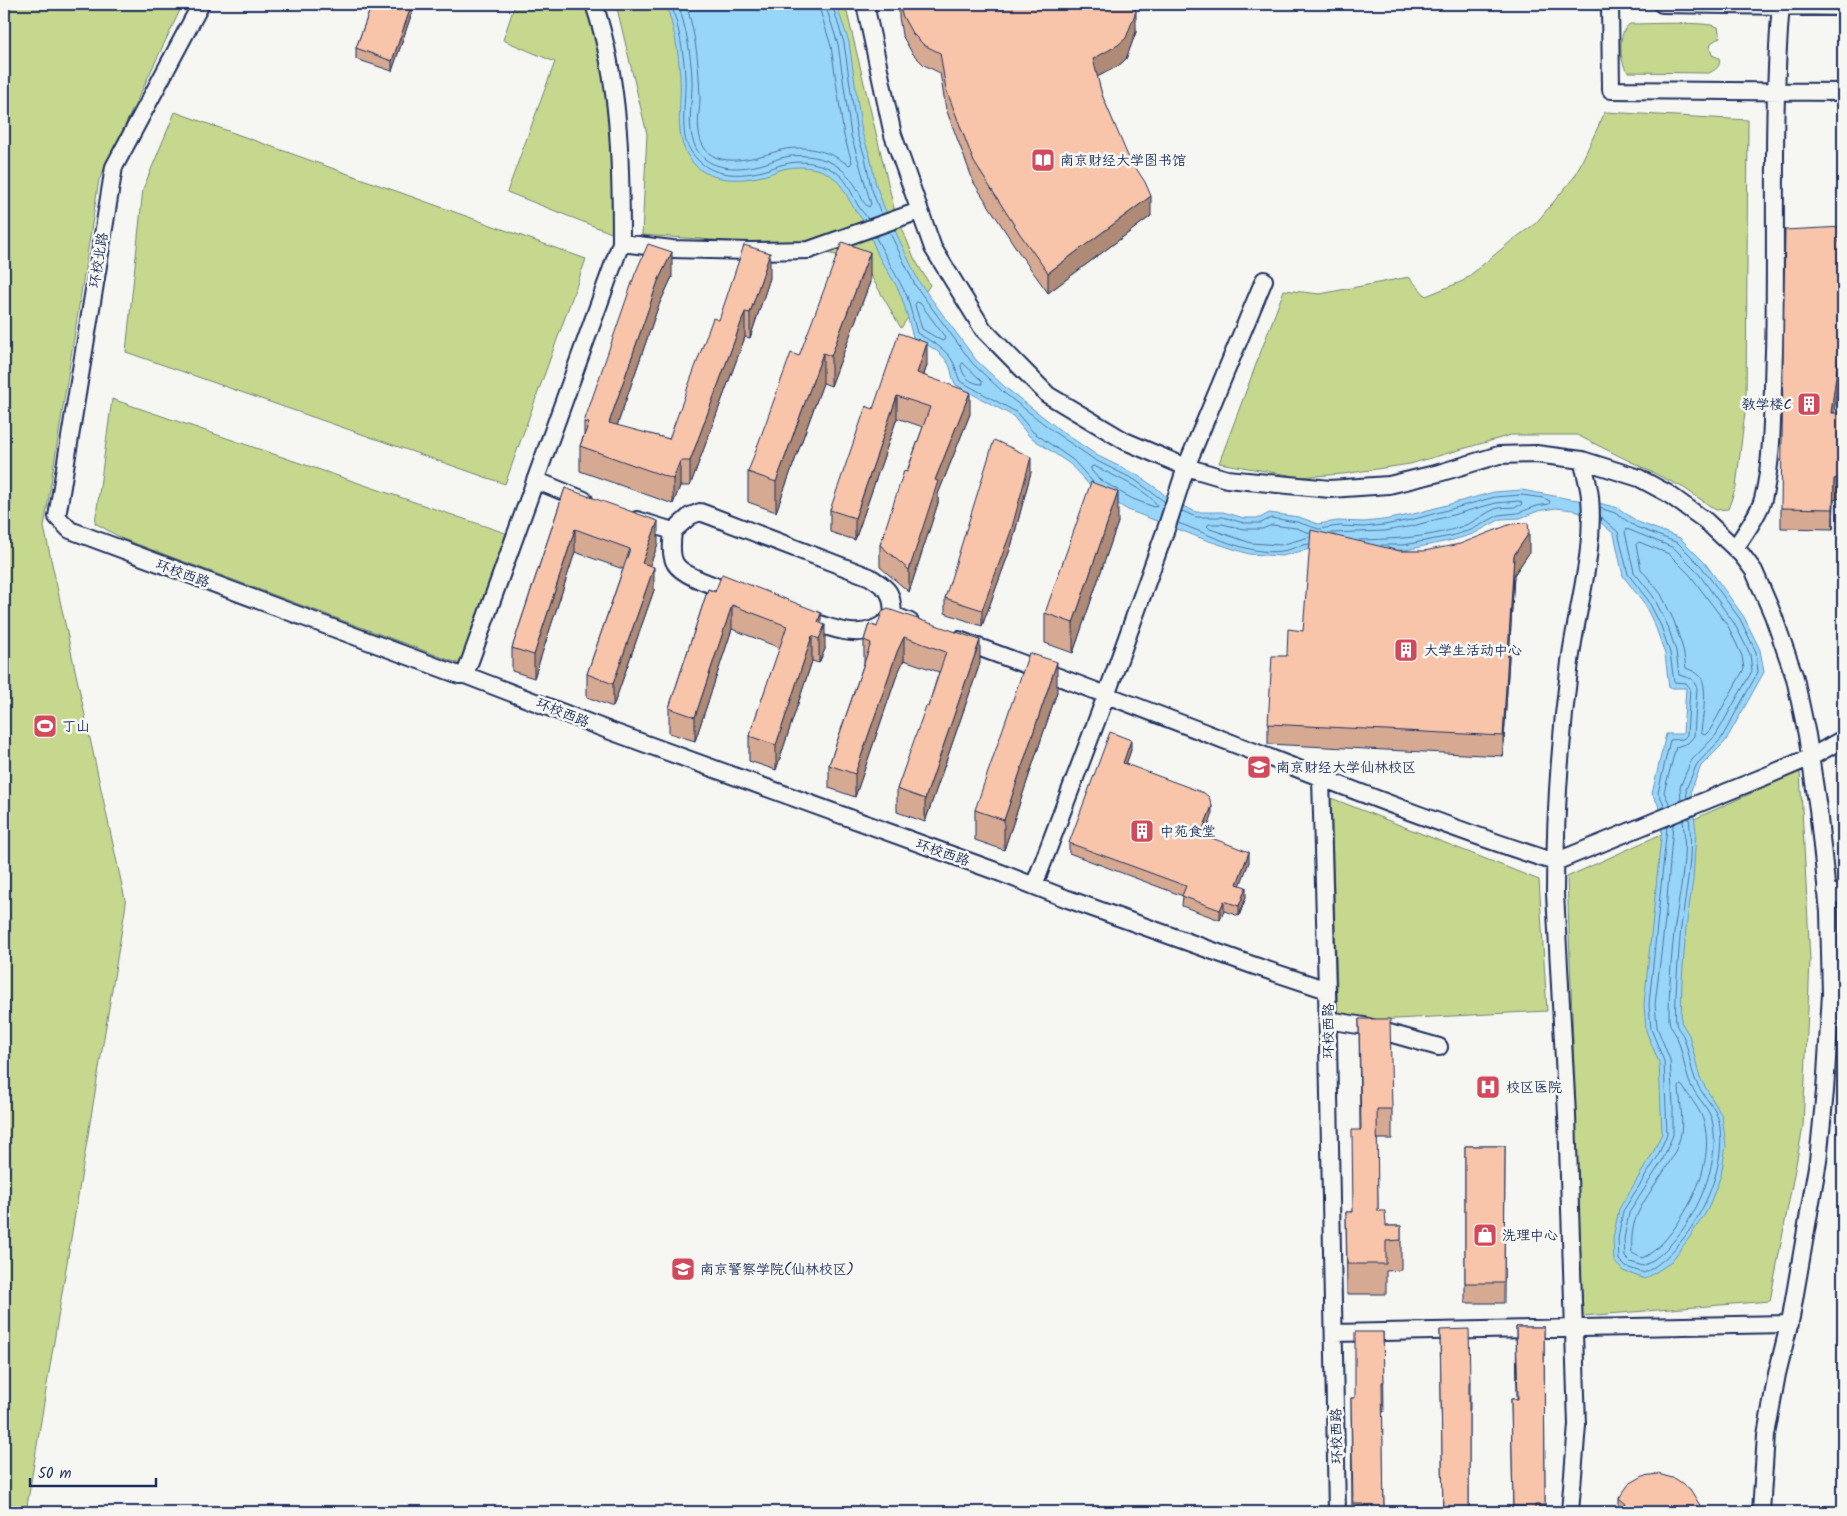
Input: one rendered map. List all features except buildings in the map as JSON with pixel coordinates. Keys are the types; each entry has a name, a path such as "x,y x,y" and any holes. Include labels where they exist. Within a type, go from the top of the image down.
{"street":[{"name":"环校北路","path":"70,530 57,517 114,167 201,4"},
{"path":"465,675 621,243 621,171 612,75 594,4"},
{"path":"865,4 892,135 933,248 984,329 1048,395 1125,441 1186,467 1227,479 1330,489 1389,485 1439,473 1499,455 1536,454 1582,460 1639,478 1667,493 1706,521 1735,548 1754,571 1773,615 1795,678 1810,757 1826,890 1831,994 1825,1091 1818,1161 1790,1324 1777,1374 1766,1435 1760,1512"},
{"path":"1610,4 1611,90 1843,92"},
{"path":"1662,4 1843,7"},
{"path":"1735,548 1762,501 1767,476 1775,279 1775,91 1781,5"},
{"path":"621,243 672,249 809,250 919,211"},
{"path":"1034,886 1106,696 1166,529 1186,467 1264,280"},
{"path":"1570,1512 1578,1425 1567,1114 1555,862 1556,822 1570,661 1584,584 1591,525 1590,495 1582,460"},
{"path":"535,480 596,505"},
{"path":"756,601 684,572 675,562 672,546 673,531 690,516 700,512 870,576 887,588 893,603 893,615"},
{"path":"621,514 673,531"},
{"name":"环校西路","path":"70,530 459,675 465,675 613,732 1255,966 1327,990 1338,1512"},
{"path":"790,613 823,625 855,633 870,630 881,625 893,615"},
{"path":"893,615 921,626"},
{"path":"948,636 1321,779 1507,847 1555,862 1654,823 1810,757 1843,738"},
{"path":"1321,779 1327,990"},
{"path":"1826,890 1843,896"},
{"path":"1328,1020 1364,1026 1439,1047"},
{"path":"1334,1334 1574,1327 1790,1324"}],"green space":[{"name":"丁山","path":"4,4 183,4 99,180 44,527 126,904 26,1512 4,1512"},
{"path":"515,4 592,4 609,61 619,236 507,192 555,62 503,40"},
{"path":"616,4 845,4 894,208 914,258 930,285 901,328 868,271 837,255 771,244 642,235 647,134"},
{"path":"1689,23 1718,27 1720,37 1711,43 1710,48 1712,55 1719,58 1719,65 1709,73 1628,72 1621,55 1621,40 1623,33 1630,24"},
{"path":"175,112 586,259 505,484 126,352 143,189"},
{"path":"1605,112 1748,120 1746,404 1736,487 1728,509 1716,510 1684,488 1577,435 1511,435 1410,464 1343,474 1300,477 1219,463 1284,290 1320,294 1409,277 1426,296 1463,281 1536,223 1575,176"},
{"path":"112,399 517,537 471,668 123,539 95,523"},
{"path":"1800,771 1810,960 1803,1127 1770,1301 1583,1316 1567,877"},
{"path":"1331,798 1539,880 1547,1011 1338,1022"}],"water":[{"path":"666,4 836,4 849,42 862,133 870,156 876,185 884,207 919,282 976,360 1006,388 1060,430 1098,456 1137,475 1170,500 1196,512 1223,512 1244,518 1260,518 1269,513 1299,517 1318,524 1338,521 1364,522 1383,520 1410,515 1494,492 1522,490 1595,502 1618,508 1638,522 1680,538 1705,563 1744,617 1760,650 1764,672 1725,742 1701,766 1691,790 1696,832 1693,880 1686,928 1681,1022 1689,1035 1700,1078 1722,1116 1726,1146 1721,1175 1707,1211 1670,1263 1645,1279 1623,1271 1614,1261 1613,1238 1619,1209 1652,1155 1662,1133 1659,1062 1646,1031 1644,1004 1662,828 1658,804 1652,794 1666,734 1683,734 1686,688 1669,688 1665,654 1656,628 1644,603 1623,576 1614,534 1600,522 1573,510 1556,508 1538,511 1520,518 1501,519 1473,534 1405,550 1314,548 1282,556 1249,554 1206,540 1128,510 1093,489 1070,464 1029,436 1013,416 956,385 945,358 913,337 901,296 879,257 869,232 840,184 831,175 816,169 797,167 746,179 725,179 705,173 697,167 685,150 680,130 679,59 674,31"}],"place":[{"name":"南京财经大学图书馆","path":"1043,160"},
{"name":"教学楼C","path":"1809,404"},
{"name":"大学生活动中心","path":"1406,650"},
{"name":"丁山","path":"45,726"},
{"name":"南京财经大学仙林校区","path":"1259,767"},
{"name":"中苑食堂","path":"1142,831"},
{"name":"校区医院","path":"1488,1087"},
{"name":"洗理中心","path":"1485,1235"},
{"name":"南京警察学院(仙林校区)","path":"683,1269"}]}
